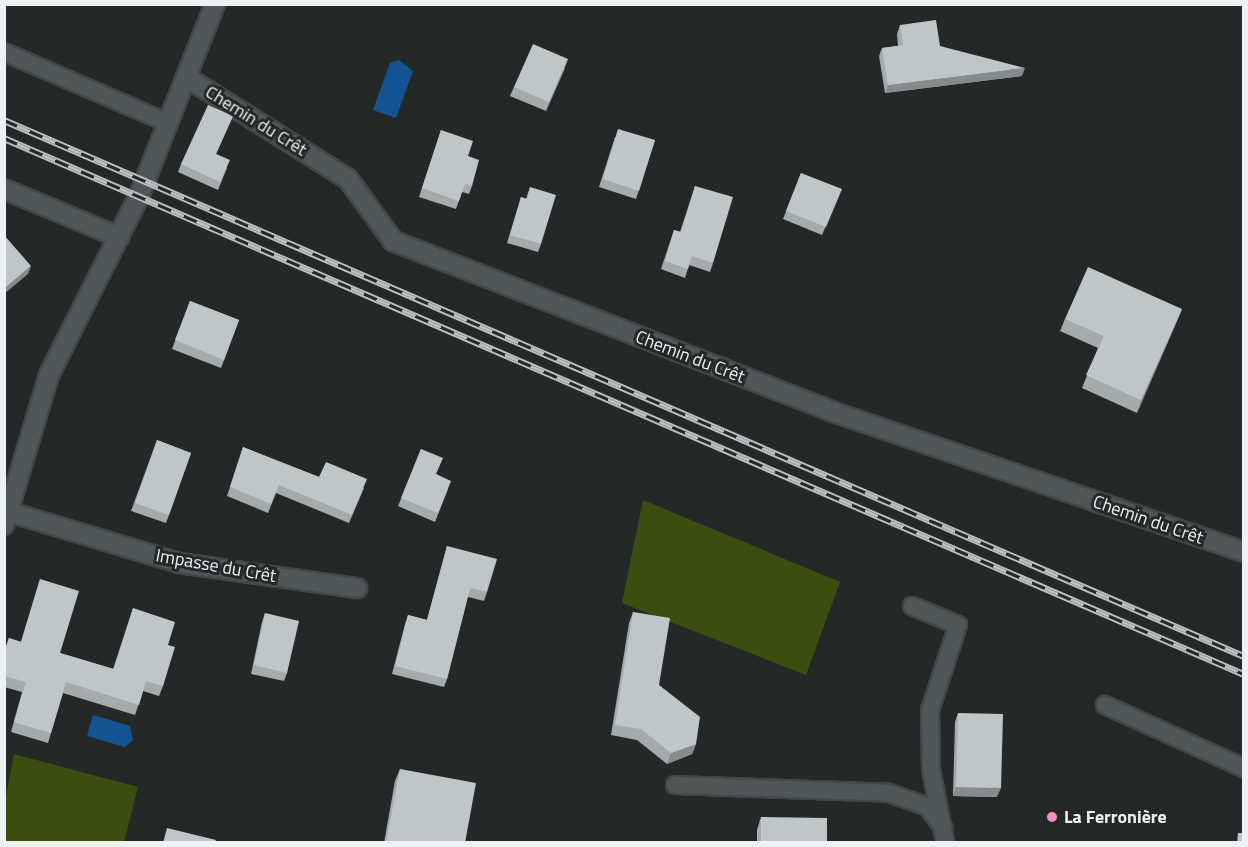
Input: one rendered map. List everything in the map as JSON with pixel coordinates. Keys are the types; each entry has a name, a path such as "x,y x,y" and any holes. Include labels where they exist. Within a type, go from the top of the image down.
{"street":[{"path":"7,518 50,375 118,237 168,123 215,4"},
{"name":"Chemin du Crêt","path":"186,77 348,179 393,241 833,412 1244,552"},
{"path":"4,189 118,237"},
{"name":"Impasse du Crêt","path":"7,518 179,563 357,588"}],"lane":[{"path":"4,52 168,123"},
{"path":"912,606 958,625 930,710 931,768 945,836"},
{"path":"1105,705 1244,768"},
{"path":"675,785 889,793 928,807 945,836"}],"green space":[{"path":"643,500 840,582 806,675 622,603"},
{"path":"14,754 138,787 124,842 5,842 5,802"}],"water":[{"path":"399,60 413,71 396,118 373,110 390,63"},
{"path":"93,715 130,726 133,740 125,747 87,736"}],"building":[{"path":"936,20 940,46 1025,68 888,85 882,48 903,45 900,25"},
{"path":"533,44 568,59 549,102 514,87"},
{"path":"208,105 233,116 216,154 230,160 220,182 181,164"},
{"path":"618,129 655,140 639,191 603,179"},
{"path":"441,130 473,141 468,156 479,160 472,186 465,184 459,201 422,188"},
{"path":"801,173 842,189 826,227 786,211"},
{"path":"695,186 733,197 713,263 692,256 688,269 665,261 674,230 681,232"},
{"path":"530,187 556,195 541,244 510,235 521,197 527,199"},
{"path":"4,235 31,266 4,289"},
{"path":"1088,267 1182,309 1141,400 1086,375 1104,336 1065,319"},
{"path":"190,301 239,320 224,360 175,340"},
{"path":"157,440 191,453 169,515 135,503"},
{"path":"243,447 319,477 326,462 367,479 352,515 279,485 271,504 230,487"},
{"path":"421,449 443,458 436,474 451,481 438,513 401,498"},
{"path":"447,546 497,559 487,592 470,588 447,679 395,666 408,615 427,620"},
{"path":"40,579 79,591 60,653 114,669 133,608 175,622 168,645 175,647 163,686 146,681 139,705 66,682 51,733 14,722 26,682 4,676 4,653 9,638 21,642"},
{"path":"633,612 670,618 659,685 700,717 696,744 671,753 641,729 615,725"},
{"path":"265,613 299,621 287,673 254,665"},
{"path":"958,713 1003,714 1001,788 956,787"},
{"path":"400,769 476,783 465,843 386,843"},
{"path":"761,817 827,818 827,843 761,843"},
{"path":"167,828 216,840 215,843 163,843"},
{"path":"1238,833 1244,833 1244,843 1237,843"}],"railway":[{"path":"4,120 1244,656"},
{"path":"4,138 1244,674"}],"place":[{"name":"La Ferronière","path":"1052,817"}]}
